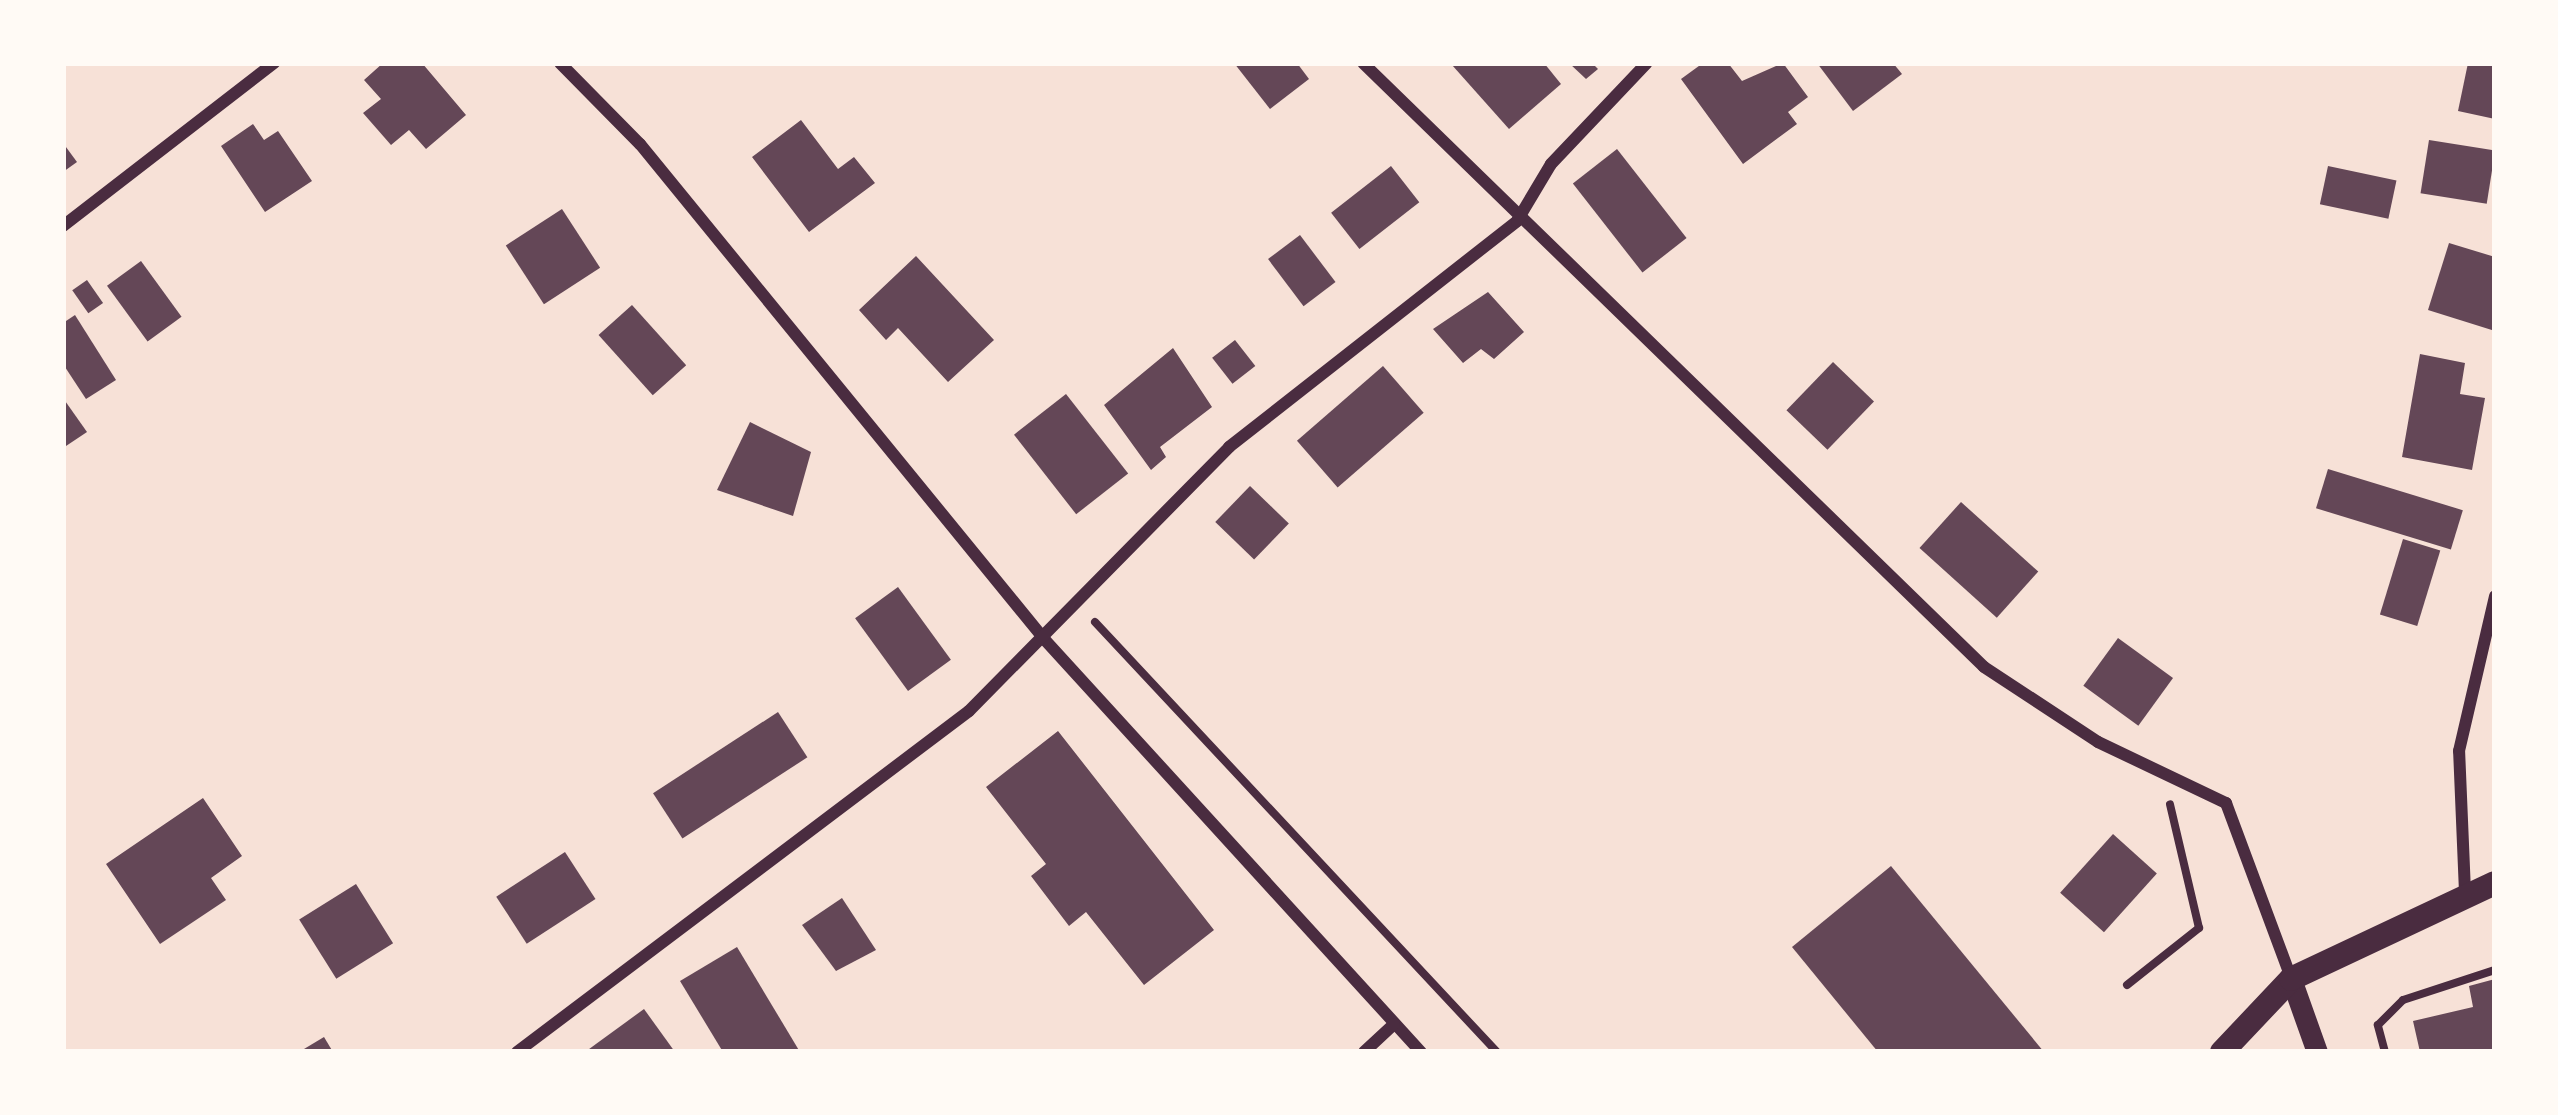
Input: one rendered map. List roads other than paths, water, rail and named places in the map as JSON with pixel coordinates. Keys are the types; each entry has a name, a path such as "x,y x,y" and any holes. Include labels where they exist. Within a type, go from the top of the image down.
{"main road":[{"path":"2222,1052 2291,979 2465,892 2495,883"}],"street":[{"path":"63,226 274,63"},
{"path":"560,63 640,144 1045,640 1420,1052"},
{"path":"1363,63 1516,221 1984,667 2098,742 2162,768 2226,803 2317,1052"},
{"path":"517,1052 969,711 1045,640 1229,447 1516,221 1551,164 1647,63"},
{"path":"2465,892 2459,752 2495,596"},
{"path":"1364,1052 1394,1024"}]}
